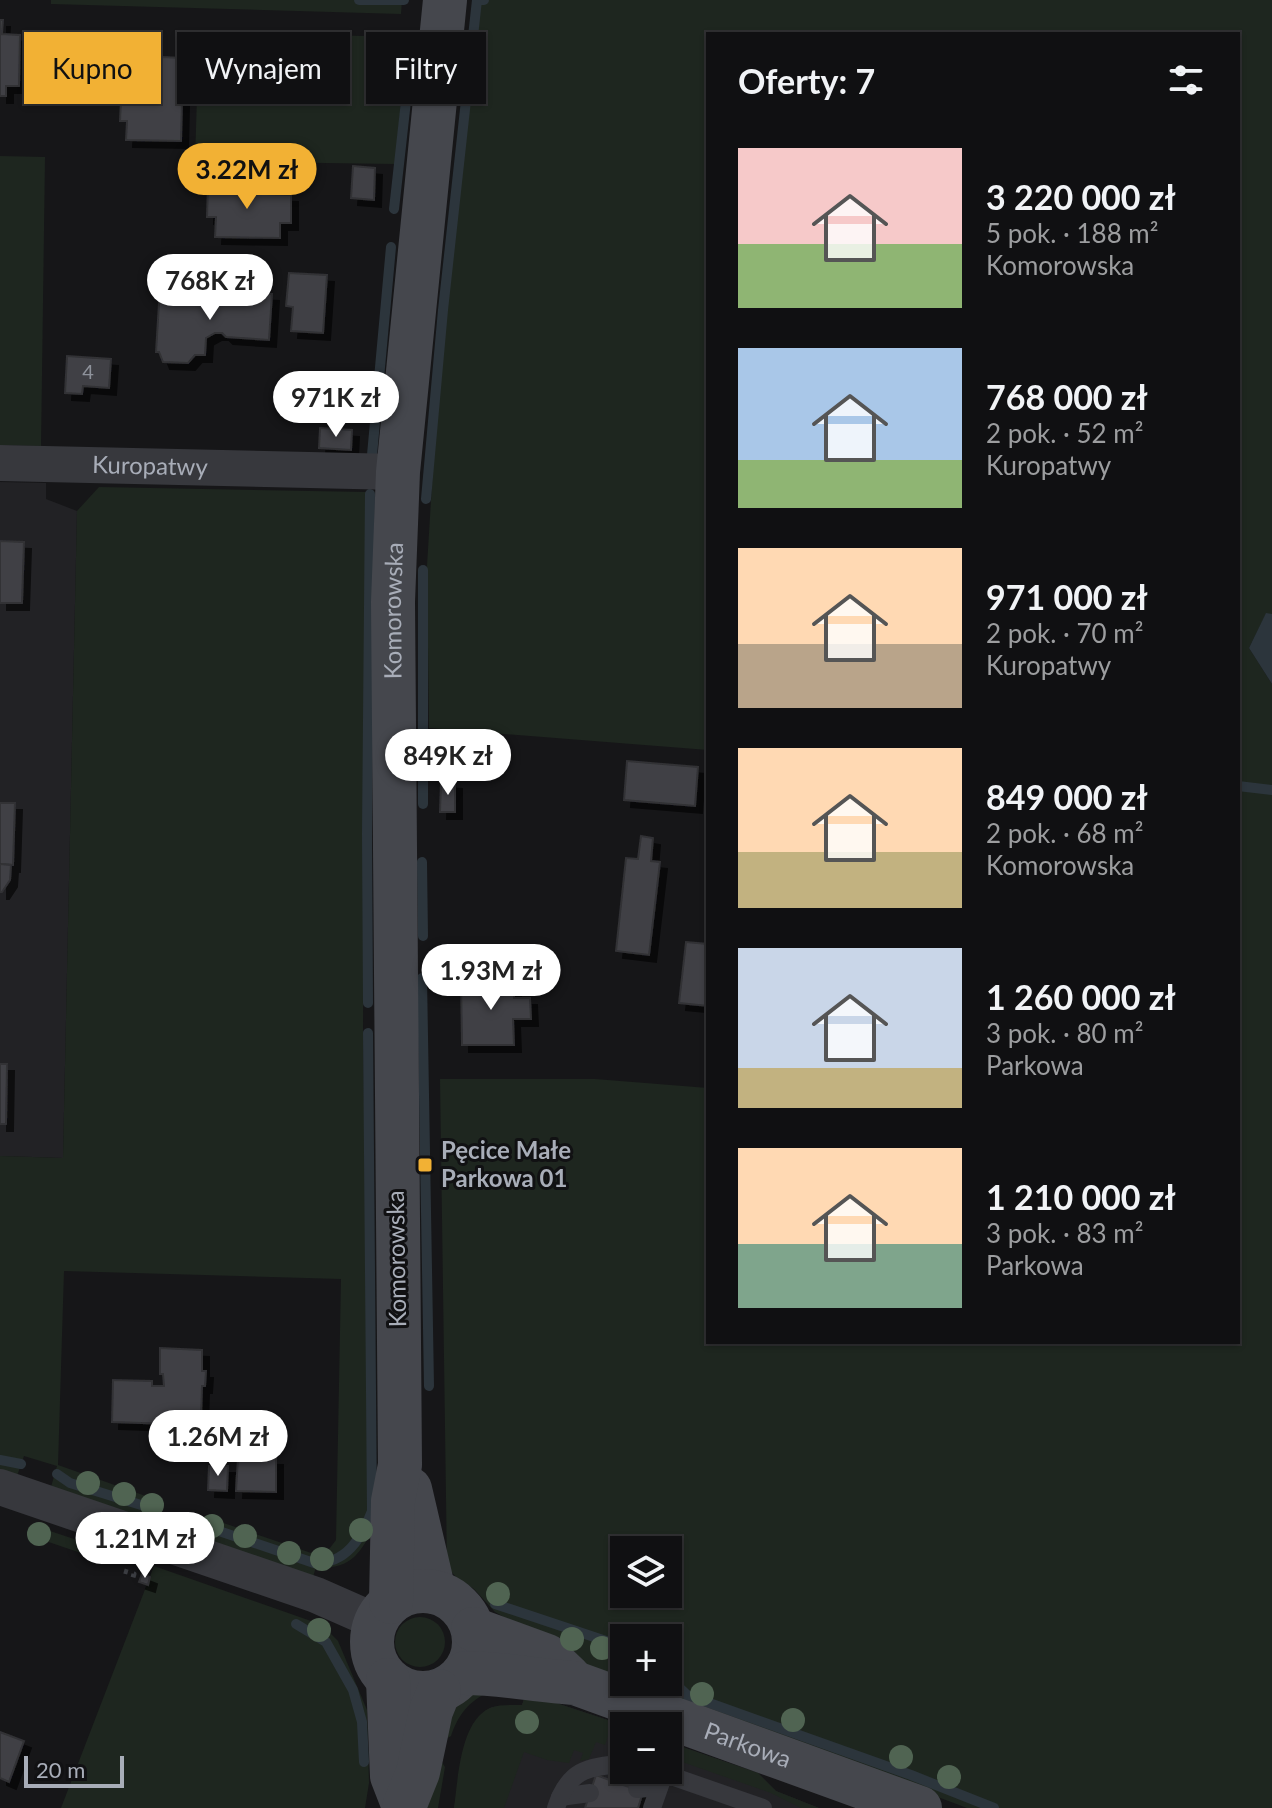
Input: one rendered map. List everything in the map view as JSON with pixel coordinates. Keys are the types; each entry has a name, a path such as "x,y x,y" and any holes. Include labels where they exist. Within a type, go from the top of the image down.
{"street":[{"name":"Komorowska","path":"383,1611 393,1501 400,1465 393,602 398,472 445,0"},
{"name":"Kuropatwy","path":"0,463 398,472"},
{"name":"Komorowska","path":"400,1465 412,1496 434,1592"},
{"path":"0,1487 326,1599 383,1611"},
{"path":"404,1808 418,1772 431,1711 472,1659 475,1644 473,1629 461,1607 452,1599 434,1592 408,1592 383,1611 371,1637 372,1653 378,1668 388,1680 412,1693 452,1682"},
{"name":"Parkowa","path":"473,1629 547,1656 575,1683"},
{"path":"388,1680 392,1776 404,1808"},
{"name":"Parkowa","path":"452,1682 575,1683 893,1803"}],"lane":[{"path":"558,1802 562,1788 573,1775 610,1765"},
{"path":"637,1789 646,1784"},
{"path":"652,1808 657,1784"},
{"path":"682,1784 763,1808"},
{"path":"558,1802 590,1793"}],"path":[{"path":"124,1571 134,1574 132,1581"}],"shaded area":[{"path":"51,0 402,0 401,14 51,4"},
{"path":"480,0 1272,0 1272,614 1266,614 1249,648 1272,684 1272,1808 967,1808 653,1696 682,1696 682,1624 610,1624 610,1678 495,1612 474,1589 447,1567 440,1079 595,1079 706,1088 706,1344 1240,1344 1240,32 706,32 706,750 429,728 427,566 437,402 469,104 486,104 486,32 477,32"},
{"path":"350,36 366,36 366,104 401,104 395,164 195,161 197,104 350,104"},
{"path":"0,156 45,157 41,446 0,445"},
{"path":"0,482 46,483 46,499 77,511 63,1158 0,1156"},
{"path":"99,487 366,492 363,1031 368,1514 384,1515 358,1553 342,1564 316,1567 313,1577 202,1539 206,1517 323,1557 336,1540 341,1279 64,1271 58,1465 157,1500 147,1521 51,1487 57,1466 24,1456 17,1476 0,1471 0,1156 63,1158 77,511"},
{"path":"1266,613 1272,614 1272,684 1249,648"},
{"path":"38,1527 110,1551 113,1564 31,1536"},
{"path":"154,1566 311,1621 338,1641 367,1710 369,1783 365,1808 61,1808"},
{"path":"420,1617 438,1624 445,1642 438,1660 420,1667 402,1660 395,1642 402,1624"},
{"path":"477,1689 489,1692 465,1710 451,1736 444,1740 458,1701"},
{"path":"526,1693 610,1721 610,1784 682,1784 682,1747 758,1773 776,1791 819,1808 454,1808 465,1743 473,1724 492,1707 522,1705"},
{"path":"526,1693 610,1721 605,1745 596,1742 589,1759 580,1761 583,1753 574,1750 569,1763 524,1752 504,1808 454,1808 462,1752 472,1725 490,1708 522,1705"},
{"path":"682,1747 758,1773 776,1791 819,1808 801,1808 771,1793 682,1762"},
{"path":"441,1761 445,1767 438,1808 422,1808"}],"building":[{"path":"0,20 3,20 2,34 20,35 19,86 6,86 6,96 0,96"},
{"path":"162,57 177,58 177,104 182,104 181,141 126,140 127,121 120,121 121,104 161,104"},
{"path":"353,166 375,168 374,200 351,198"},
{"path":"208,183 267,184 266,194 291,195 291,223 280,223 280,238 215,237 216,217 207,217"},
{"path":"289,273 327,275 323,333 291,331 293,307 286,306"},
{"path":"207,290 272,294 269,340 226,337 215,333 206,338 205,355 195,355 188,363 163,362 159,352 156,352 159,303 163,299 206,302"},
{"path":"67,356 111,359 109,388 83,386 82,394 65,393"},
{"path":"320,428 352,430 351,450 319,448"},
{"path":"0,541 24,542 22,603 0,603"},
{"path":"627,761 698,767 695,806 624,800"},
{"path":"441,781 455,782 455,812 440,812"},
{"path":"0,803 15,803 13,865 0,864"},
{"path":"641,836 653,838 651,861 660,862 649,955 616,951 626,858 638,859"},
{"path":"0,864 11,865 10,880 2,892 0,892"},
{"path":"686,942 706,944 706,1006 679,1003"},
{"path":"461,980 514,980 514,998 530,998 531,1019 513,1019 514,1045 462,1045"},
{"path":"0,1064 7,1064 6,1124 0,1124"},
{"path":"160,1348 202,1350 202,1371 206,1371 205,1386 202,1386 200,1448 170,1448 170,1424 112,1422 113,1380 152,1381 152,1386 164,1386 163,1374 160,1374"},
{"path":"238,1457 276,1458 276,1492 236,1491"},
{"path":"209,1466 228,1466 227,1491 208,1490"},
{"path":"142,1574 150,1577 148,1585 139,1582"},
{"path":"0,1732 24,1741 9,1782 0,1778"},
{"path":"596,1775 610,1780 610,1784 621,1784 643,1792 638,1808 585,1808"}],"waterway":[{"path":"359,0 404,0"},
{"path":"426,499 477,0 484,0"},
{"path":"394,209 406,104"},
{"path":"372,455 391,247"},
{"path":"368,1003 370,494"},
{"path":"423,570 423,804"},
{"path":"1240,786 1272,790"},
{"path":"422,862 423,936"},
{"path":"422,978 429,1386"},
{"path":"216,1530 314,1563 325,1562 351,1548 372,1511 368,1033"},
{"path":"0,1460 21,1464"},
{"path":"57,1474 70,1483 141,1505"},
{"path":"495,1604 610,1642"},
{"path":"296,1624 326,1642 353,1690 362,1722 364,1762"},
{"path":"682,1690 687,1695 994,1808"}],"place":[{"name":"Pęcice Małe Parkowa 01","path":"425,1165"}]}
